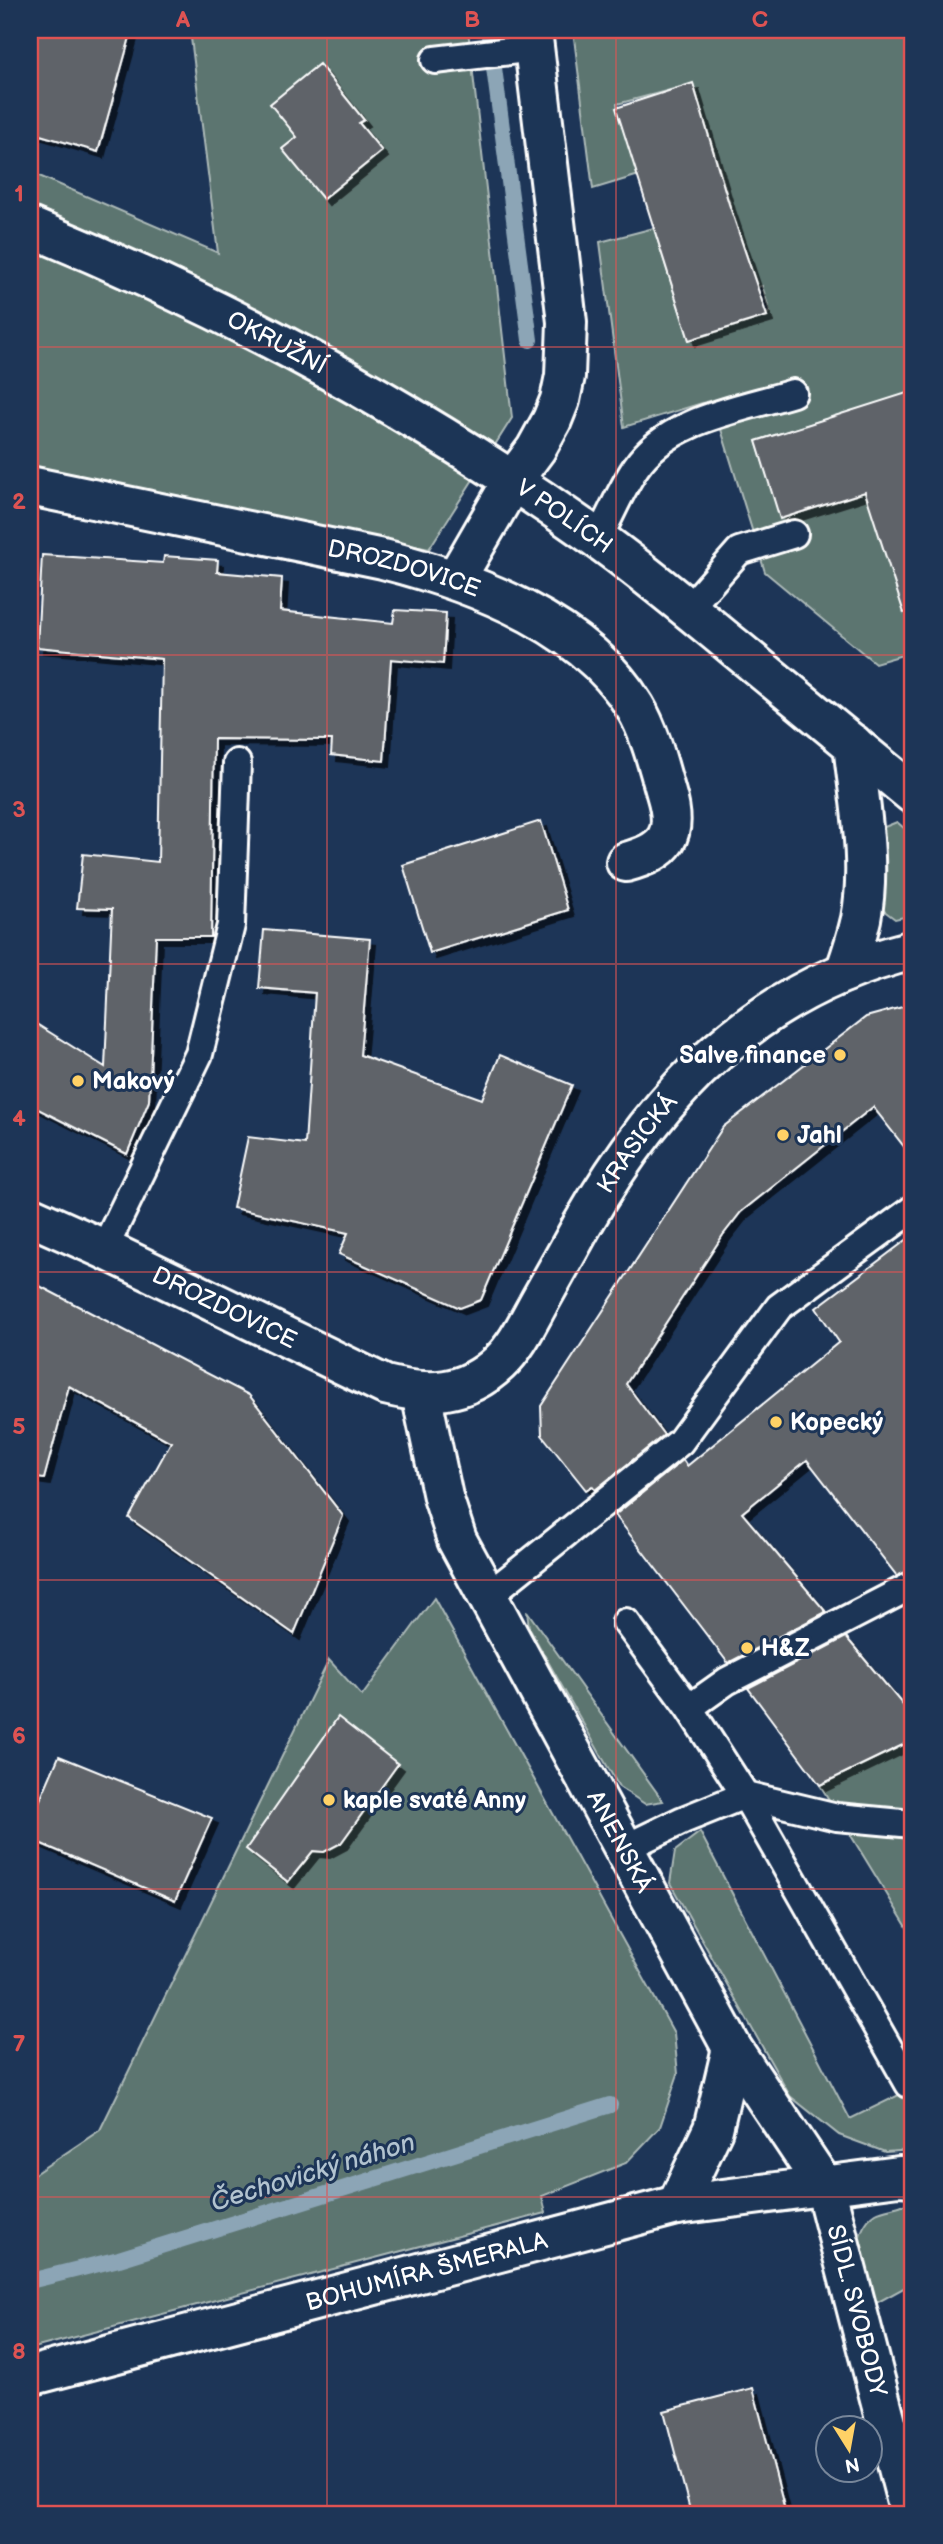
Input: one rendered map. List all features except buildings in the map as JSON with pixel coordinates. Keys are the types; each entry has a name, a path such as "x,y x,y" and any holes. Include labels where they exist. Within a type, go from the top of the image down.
{"street":[{"name":"V POLÍCH","path":"524,43 562,282 567,348 565,376 556,412 536,449 513,480 598,539 688,609 913,793"},
{"name":"OKRUŽNÍ","path":"30,227 132,271 262,334 376,396 513,480"},
{"path":"455,580 513,480"},
{"name":"DROZDOVICE","path":"30,486 383,559 455,580 523,610 570,638 611,674 636,710 670,808 671,829 665,844 645,857 626,862"},
{"path":"845,972 861,919 864,883 853,744"},
{"name":"KRASICKÁ","path":"421,1393 453,1389 475,1380 509,1354 611,1176 642,1132 692,1073 765,1015 845,972 913,950"},
{"name":"DROZDOVICE","path":"30,1216 347,1368 386,1385 421,1393"},
{"name":"ANENSKÁ","path":"421,1393 457,1540 732,2048 825,2187"},
{"path":"677,2205 713,2129 732,2048"},
{"path":"825,2187 899,2176 913,2177"},
{"name":"BOHUMÍRA ŠMERALA","path":"30,2376 677,2205 825,2187"},
{"name":"SÍDL. SVOBODY","path":"825,2187 910,2514"}],"lane":[{"path":"435,60 524,43"},
{"path":"598,539 636,467 661,440 693,423 793,393"},
{"path":"688,609 739,551 794,534"},
{"path":"104,1250 200,1054 231,925 237,763"},
{"path":"489,1595 680,1442 779,1307 913,1209"},
{"path":"689,1707 727,1682 913,1585"},
{"path":"626,1622 689,1707 745,1795 909,2084"},
{"path":"625,1848 683,1820 745,1795 837,1817 913,1824"}],"green space":[{"path":"190,30 468,30 512,418 429,549 30,466 30,172 218,253"},
{"path":"573,30 913,30 913,652 875,663 765,572 712,400 624,427 600,242 654,228 689,340 770,312 762,286 756,287 693,84 617,104 639,175 593,189","holes":["842,414 780,515 756,441"]},
{"path":"897,822 913,836 913,915 895,919 883,910 882,828"},
{"path":"434,1598 674,2033 678,2074 660,2127 626,2163 542,2196 546,2213 30,2349 30,2177 100,2130 329,1660 362,1696"},
{"path":"527,1611 663,1801 645,1804 619,1787 529,1628"},
{"path":"913,1740 913,1937 820,1785"},
{"path":"700,1832 850,2119 913,2088 913,2150 885,2152 839,2135 790,2096 670,1883 675,1851"},
{"path":"902,2205 913,2205 913,2283 858,2313 856,2259 861,2232 867,2221 876,2213"},
{"path":"913,2404 913,2440 894,2449 885,2417"}],"waterway":[{"path":"489,30 530,340"},
{"name":"Čechovický náhon","path":"30,2281 119,2259 610,2105"}],"place":[{"name":"Salve finance","path":"840,1055"},
{"name":"Makový","path":"78,1081"},
{"name":"Jahl","path":"783,1135"},
{"name":"Kopecký","path":"776,1422"},
{"name":"H&Z","path":"747,1648"},
{"name":"kaple svaté Anny","path":"329,1800"}]}
